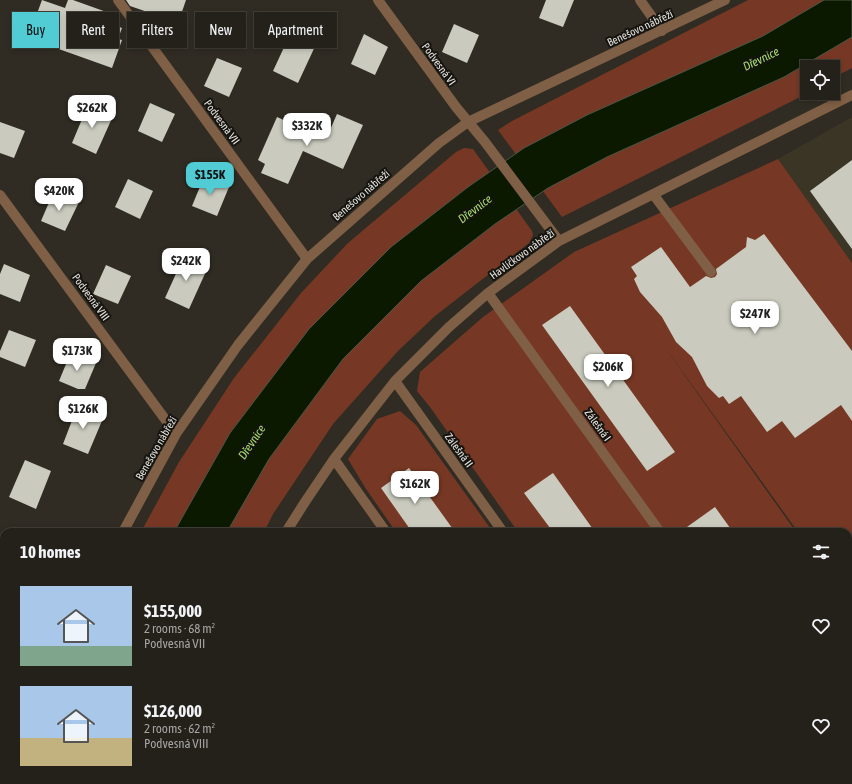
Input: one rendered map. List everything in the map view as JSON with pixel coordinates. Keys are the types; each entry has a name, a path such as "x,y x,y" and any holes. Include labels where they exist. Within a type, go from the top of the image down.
{"street":[{"name":"Podvesná VII","path":"118,0 307,259"},
{"name":"Podvesná VI","path":"378,0 558,241"},
{"path":"640,0 662,31"},
{"name":"Benešovo nábřeží","path":"125,528 176,434 238,345 307,259 439,143 468,122 725,0"},
{"name":"Havlíčkovo nábřeží","path":"289,528 334,459 395,381 449,327 488,294 558,241 852,95"},
{"path":"653,194 711,272"},
{"name":"Podvesná VIII","path":"0,195 176,434"},
{"name":"Zálešná I","path":"488,294 657,528"},
{"name":"Zálešná II","path":"395,381 501,528"},
{"path":"334,459 383,528"}],"shaded area":[{"path":"748,0 852,0 852,68 840,74 840,60 800,60 800,97 562,217 498,130 512,121"},
{"path":"852,117 852,263 778,159"},
{"path":"464,148 473,149 532,231 533,235 529,243 435,316 398,351 333,424 273,514 266,528 143,528 179,462 234,378 301,293 348,243 456,152"},
{"path":"778,159 852,263 852,528 795,528 661,342 793,528 515,528 430,407 417,391 420,372 483,317 574,252"},
{"path":"400,411 416,425 490,528 393,528 366,489 348,459 377,419"}],"water":[{"name":"Dřevnice","path":"824,0 852,0 852,37 813,60 800,60 800,68 784,77 607,157 548,188 495,224 421,281 343,359 269,459 229,528 176,528 230,433 309,329 391,247 468,187 524,148 587,115 763,36"}],"building":[{"path":"42,0 65,8 68,0 73,0 106,12 67,12 67,48 119,48 119,39 122,40 112,68 56,48 59,48 59,12 38,12"},
{"path":"126,0 186,0 182,12 147,12 130,6"},
{"path":"546,0 574,0 563,27 539,18"},
{"path":"454,24 479,35 467,63 442,52"},
{"path":"119,27 122,28 119,36"},
{"path":"364,34 388,47 375,75 351,64"},
{"path":"284,48 314,48 298,83 273,71"},
{"path":"217,58 242,68 229,97 204,86"},
{"path":"150,103 175,114 162,142 138,131"},
{"path":"88,105 113,116 96,154 72,143"},
{"path":"337,114 363,125 343,169 303,151 288,184 261,173 265,164 258,160 277,117 326,139"},
{"path":"0,122 25,131 14,158 0,153"},
{"path":"852,160 852,249 810,191"},
{"path":"204,177 229,187 217,216 192,206"},
{"path":"128,179 153,191 140,219 115,207"},
{"path":"53,193 78,204 65,231 41,221"},
{"path":"764,234 852,351 852,421 841,405 795,438 782,421 767,432 741,396 729,404 723,396 719,398 707,386 692,357 676,342 662,317 640,292 634,279 637,276 631,267 661,247 690,287 706,276 711,278 715,277 717,274 716,269 746,247 747,237 755,240"},
{"path":"184,256 208,267 189,309 165,298"},
{"path":"4,264 30,275 20,302 0,294 0,274"},
{"path":"106,265 131,276 118,304 93,294"},
{"path":"570,306 675,452 647,471 542,325"},
{"path":"9,330 36,340 25,367 0,357 0,351"},
{"path":"71,352 96,363 85,389 78,389 59,381"},
{"path":"78,405 104,416 88,454 63,444"},
{"path":"25,460 51,471 36,509 9,497"},
{"path":"409,468 452,528 409,528 381,488"},
{"path":"553,473 592,528 550,528 524,493"},
{"path":"715,507 730,528 686,528"}]}
